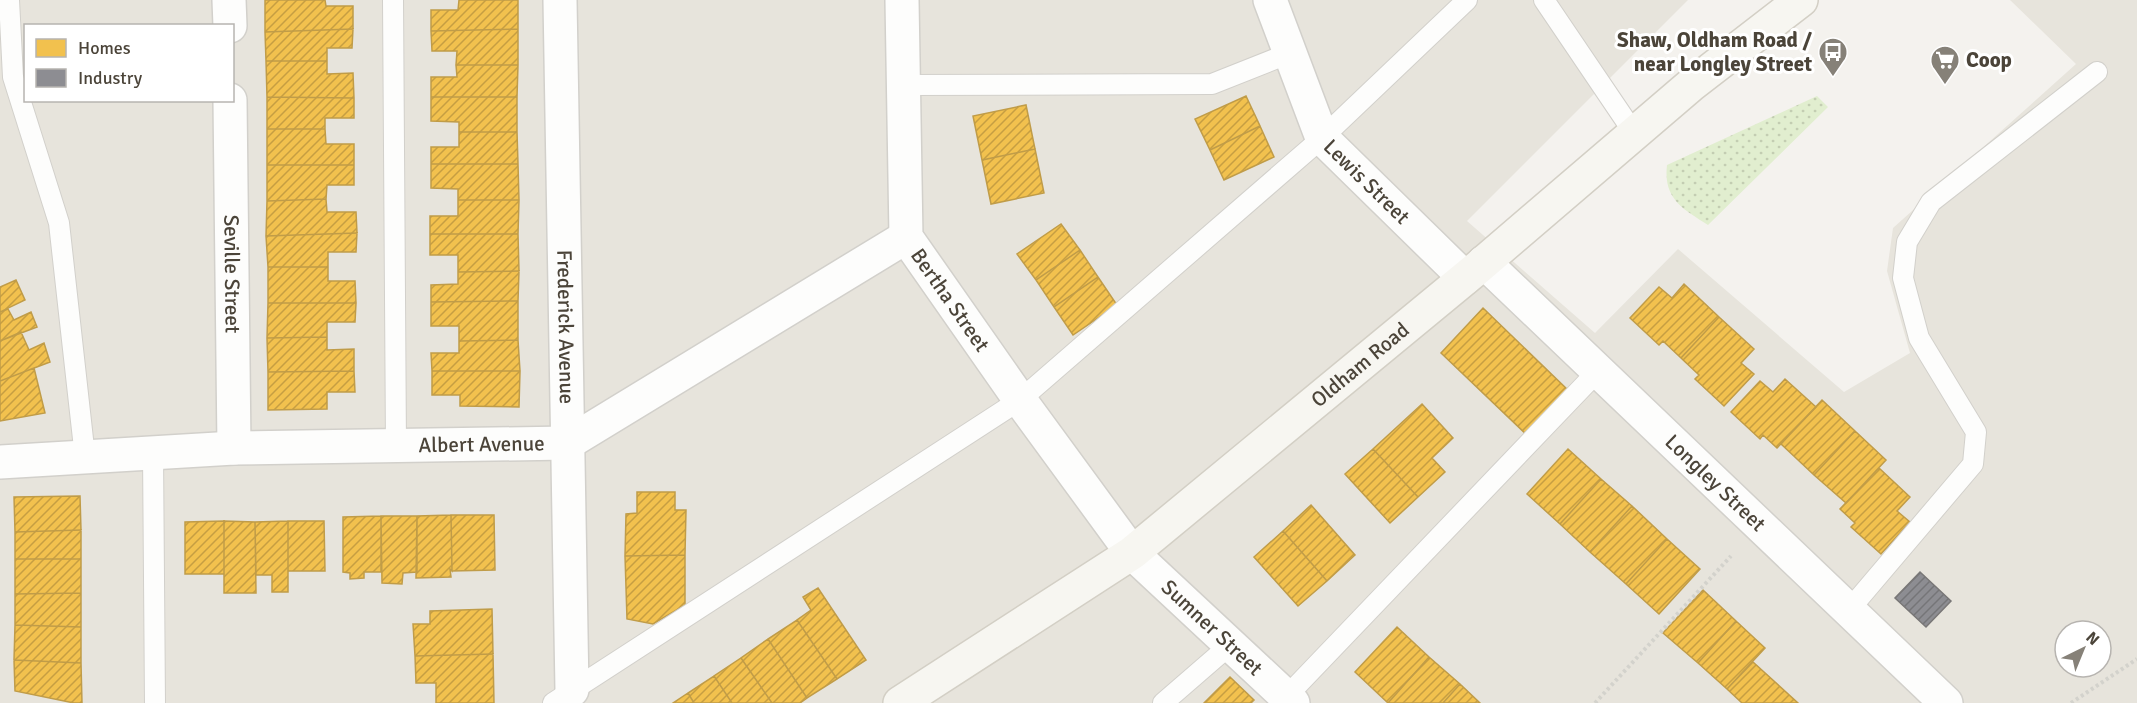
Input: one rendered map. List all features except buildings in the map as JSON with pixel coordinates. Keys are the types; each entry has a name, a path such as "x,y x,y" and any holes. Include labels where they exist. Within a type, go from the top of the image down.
{"main road":[{"name":"Oldham Road","path":"900,703 1132,553 1475,270 1691,85 1800,0"}],"street":[{"path":"230,0 230,24"},
{"name":"Frederick Avenue","path":"560,0 568,443 562,697"},
{"name":"Bertha Street","path":"902,0 906,237 1020,400 1132,553"},
{"name":"Lewis Street","path":"1270,0 1322,138 1475,270"},
{"name":"Seville Street","path":"230,102 234,448"},
{"name":"Albert Avenue","path":"0,462 234,448 568,443 906,237"},
{"name":"Longley Street","path":"1475,270 1598,371 1946,703"},
{"name":"Sumner Street","path":"1132,553 1289,700"}],"lane":[{"path":"9,0 13,77 59,223 85,457"},
{"path":"393,0 396,446"},
{"path":"562,697 1020,400 1322,138 1467,0"},
{"path":"1544,0 1634,133"},
{"path":"903,86 1212,84 1290,53"},
{"path":"1849,610 1974,464 1976,432 1919,338 1903,278 1907,242 1931,202 2097,72"},
{"path":"1289,700 1598,371"},
{"path":"153,453 155,703"},
{"path":"1163,703 1230,645"}],"path":[{"path":"1595,703 1760,525"},
{"path":"2071,703 2137,659"}],"shaded area":[{"path":"0,0 1688,0 1467,221 1595,333 1678,249 1844,392 1910,353 1887,271 1893,228 2076,64 2010,0 2137,0 2137,703 0,703"}],"green space":[{"path":"1817,96 1828,107 1708,225 1690,214 1677,202 1668,186 1667,165"}],"place":[{"name":"Shaw, Oldham Road / near Longley Street","path":"1833,78"},
{"name":"Coop","path":"1945,86"}]}
